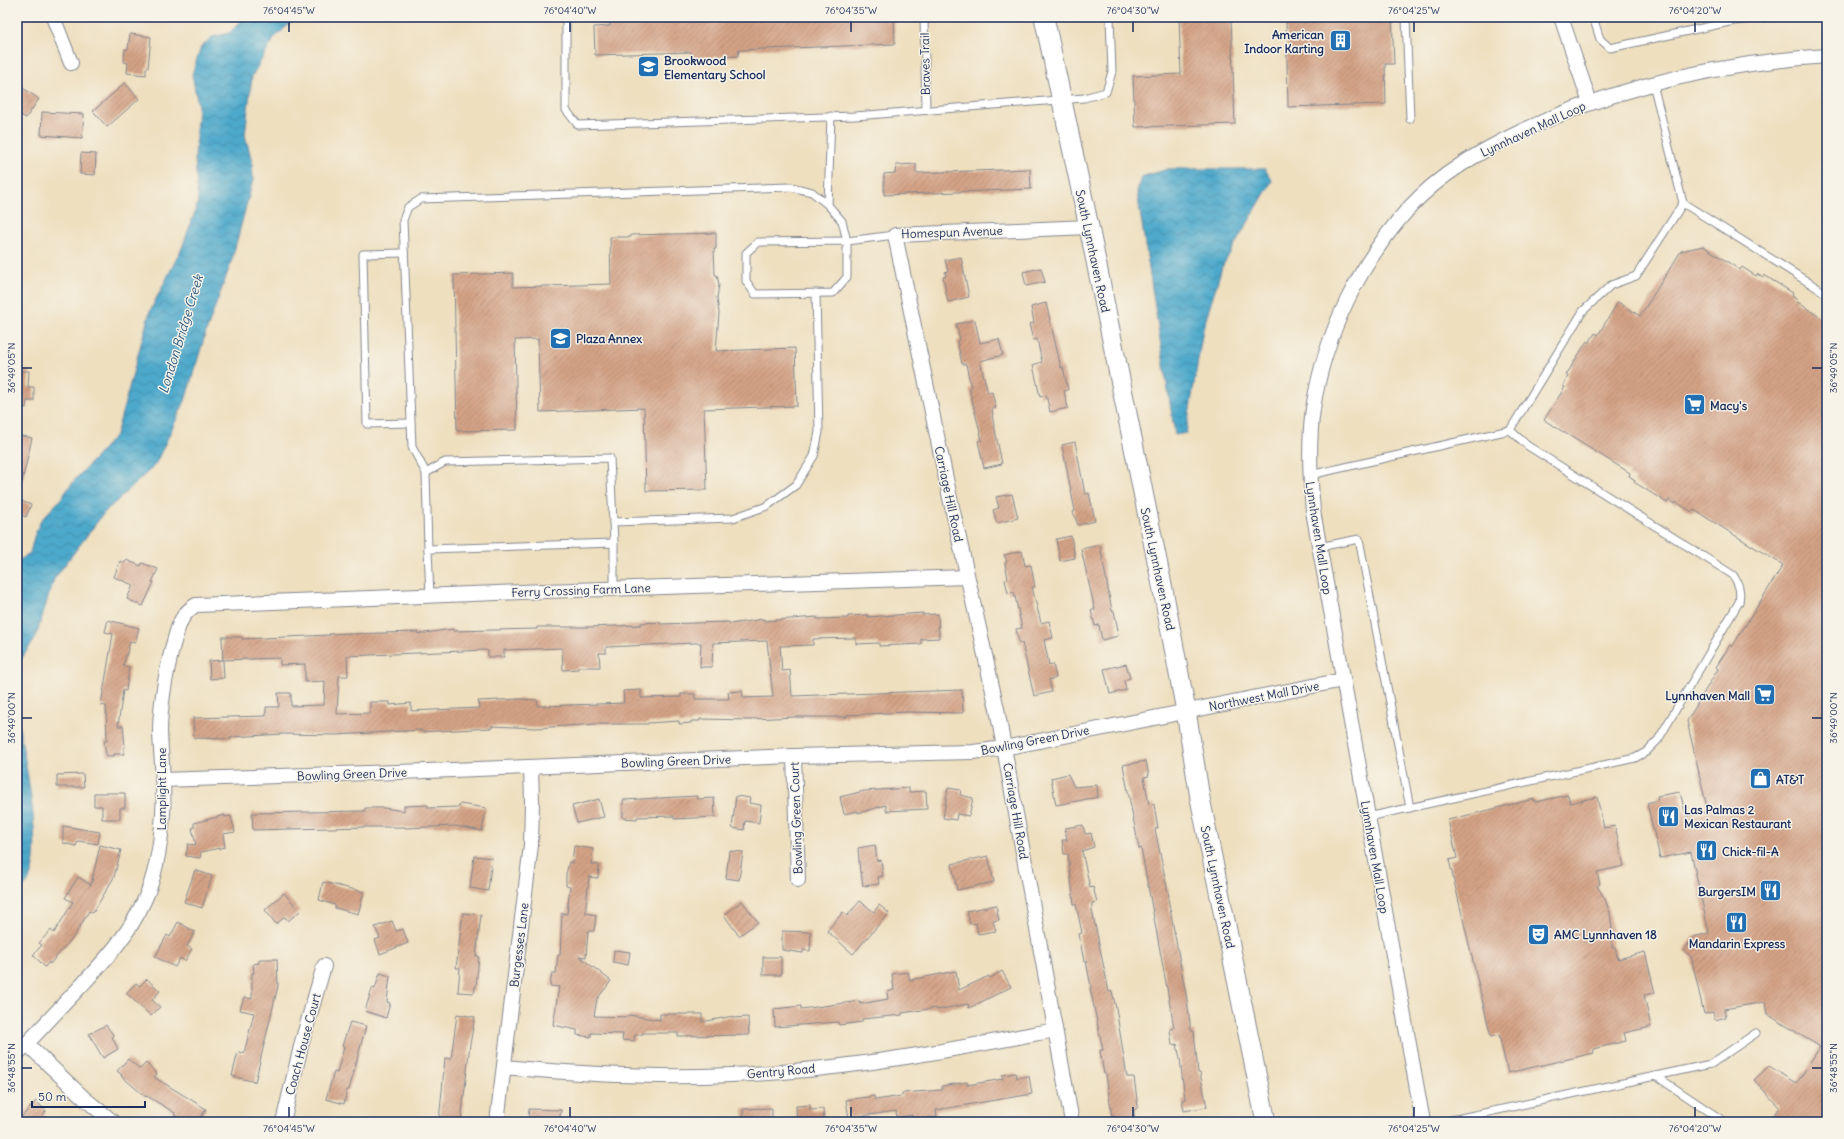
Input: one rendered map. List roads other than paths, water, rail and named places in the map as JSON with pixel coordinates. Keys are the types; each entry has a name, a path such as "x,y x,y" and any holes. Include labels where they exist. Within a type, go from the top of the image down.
{"street":[{"path":"53,17 71,63"},
{"name":"South Lynnhaven Road","path":"1044,17 1089,227 1186,711 1200,798 1266,1122"},
{"path":"1561,17 1590,102"},
{"name":"Lynnhaven Mall Loop","path":"1423,1122 1313,511 1310,475 1313,410 1332,337 1348,299 1366,267 1388,234 1411,206 1442,179 1476,155 1543,121 1590,102 1653,84 1714,69 1783,59 1827,56"},
{"name":"Homespun Avenue","path":"931,407 895,234 1089,227"},
{"name":"Carriage Hill Road","path":"931,407 1004,748 1072,1122"},
{"name":"Ferry Crossing Farm Lane","path":"196,605 967,576"},
{"name":"Lamplight Lane","path":"22,1049 114,950 130,927 144,902 154,875 163,812 160,730 163,695 169,660 181,618 187,610 196,605"},
{"name":"Northwest Mall Drive","path":"1186,711 1343,680"},
{"name":"Bowling Green Drive","path":"162,780 794,756 973,752 1004,748 1186,711"},
{"name":"Bowling Green Court","path":"794,756 798,880"},
{"name":"Burgesses Lane","path":"497,1122 531,844 531,767"},
{"name":"Coach House Court","path":"283,1122 302,1042 324,966"},
{"name":"Gentry Road","path":"504,1067 573,1074 642,1077 712,1076 782,1072 852,1065 941,1051 1055,1030"},
{"path":"22,1049 113,1122"}],"lane":[{"name":"Braves Trail","path":"924,17 926,110"},
{"path":"566,20 566,110 578,126 831,116 1084,98 1106,92 1112,72 1110,17"},
{"path":"1406,17 1410,119"},
{"path":"1593,17 1600,39 1610,48 1734,21 1771,17"},
{"path":"1653,84 1683,202 1827,294"},
{"path":"828,205 831,116"},
{"path":"430,596 426,473 412,447 403,220 408,207 421,199 791,187 812,192 828,205 842,221 847,241 847,277 833,293 755,294 746,281 746,253 758,242 847,241 895,234"},
{"path":"1310,475 1510,430 1583,311 1611,285 1636,276 1683,202"},
{"path":"404,253 363,254 367,424 411,423"},
{"path":"613,522 734,518 767,506 796,485 814,456 819,432 816,293"},
{"path":"1368,817 1635,758 1646,752 1658,740 1739,602 1740,593 1738,583 1733,575 1528,446 1510,430"},
{"path":"426,473 445,462 610,458 614,542 614,589"},
{"path":"1319,547 1359,539 1410,808"},
{"path":"428,549 614,542"},
{"path":"1442,1122 1711,1064 1756,1033"},
{"path":"1656,1076 1725,1122"}],"water":[{"name":"London Bridge Creek","path":"245,17 297,17 275,37 252,76 245,135 252,161 253,180 231,263 206,332 185,401 155,465 104,513 54,579 35,639 17,665 17,562 30,553 34,537 41,520 116,435 150,311 182,248 198,203 195,158 198,105 192,74 201,47 212,37 229,33"},
{"path":"1168,169 1265,169 1272,181 1222,267 1203,329 1186,433 1175,435 1137,192 1141,177"},
{"path":"17,716 28,776 35,846 33,865 29,880 17,893"}],"place":[{"name":"American Indoor Karting","path":"1340,41"},
{"name":"Brookwood Elementary School","path":"649,67"},
{"name":"Plaza Annex","path":"560,338"},
{"name":"Macy's","path":"1694,405"},
{"name":"Lynnhaven Mall","path":"1765,695"},
{"name":"AT&T","path":"1761,779"},
{"name":"Las Palmas 2 Mexican Restaurant","path":"1668,816"},
{"name":"Chick-fil-A","path":"1706,851"},
{"name":"BurgersIM","path":"1771,891"},
{"name":"Mandarin Express","path":"1737,922"},
{"name":"AMC Lynnhaven 18","path":"1539,934"}]}
